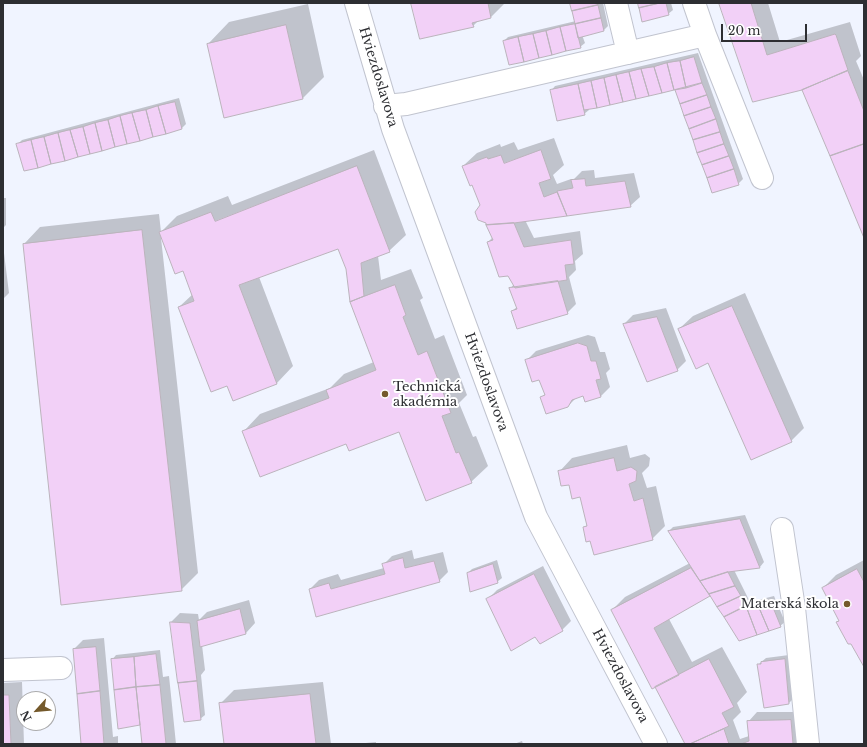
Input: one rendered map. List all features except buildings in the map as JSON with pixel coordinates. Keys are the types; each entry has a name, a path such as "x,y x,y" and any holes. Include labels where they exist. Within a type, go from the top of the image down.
{"street":[{"name":"Hviezdoslavova","path":"356,3 385,106 536,517 656,744"},
{"path":"616,3 628,53"},
{"path":"694,3 705,35 762,178"},
{"path":"385,106 406,104 705,35"},
{"path":"782,529 794,608 808,744"},
{"path":"3,670 61,668"}],"place":[{"name":"Technická akadémia","path":"385,394"},
{"name":"Materská škola","path":"847,604"}]}
